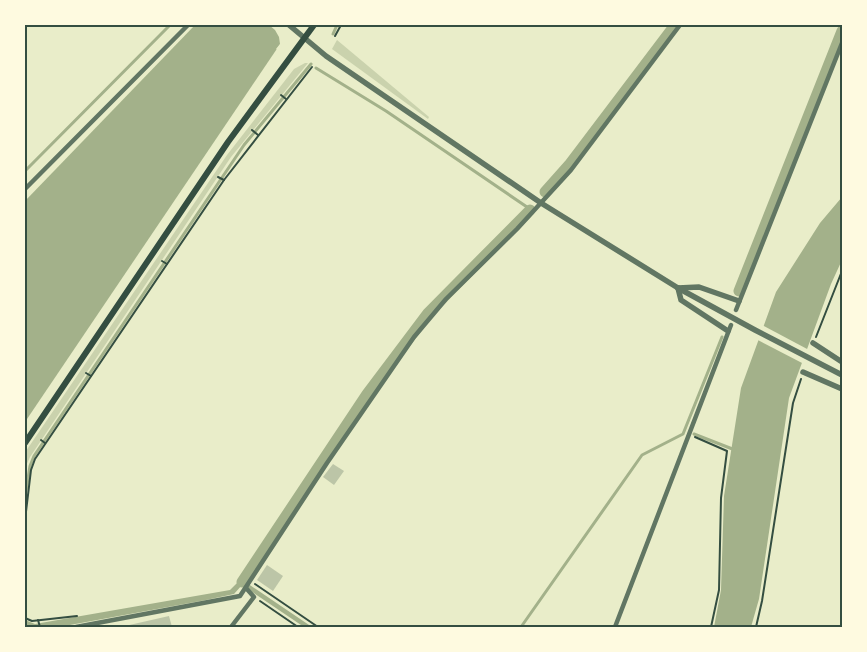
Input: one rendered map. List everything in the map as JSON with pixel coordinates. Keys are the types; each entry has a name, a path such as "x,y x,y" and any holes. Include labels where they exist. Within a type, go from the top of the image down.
{"main road":[{"path":"25,443 228,142 314,25"}],"street":[{"path":"25,189 188,25"},
{"path":"289,25 326,56 541,204 678,288 842,375"},
{"path":"76,627 240,596 327,463 414,337 446,299 541,204 570,170 680,25"},
{"path":"736,310 842,43"},
{"path":"678,288 699,287 740,301"},
{"path":"615,627 729,328 681,300 678,288"},
{"path":"813,343 842,362"},
{"path":"803,372 842,389"},
{"path":"231,627 254,597 247,586"}],"path":[{"path":"334,36 341,25"},
{"path":"25,520 31,470 43,442 223,180 257,134 312,67"},
{"path":"281,95 285,99"},
{"path":"253,131 257,134"},
{"path":"219,177 223,180"},
{"path":"162,261 166,264"},
{"path":"813,343 842,271"},
{"path":"756,627 762,601 793,403 803,372"},
{"path":"689,435 728,451 721,498 718,590 711,627"},
{"path":"261,588 318,627"},
{"path":"254,597 298,627"},
{"path":"25,618 32,621 78,616"},
{"path":"38,620 40,627"}],"shaded area":[{"path":"195,25 293,25 25,422 25,201"},
{"path":"337,40 429,117 428,119 332,49"},
{"path":"308,63 231,157 30,457 25,468 26,451 227,155 294,69"},
{"path":"842,197 842,260 831,284 789,398 759,599 751,627 714,627 721,590 724,496 741,388 776,292 820,223"},
{"path":"241,579 312,627 304,627 242,585 234,594 206,600 59,627 25,627 25,620 35,624 230,590"}],"pier":[{"path":"269,25 296,25 279,51 276,49 280,44 279,37"},
{"path":"762,325 809,350 804,364 756,339"}],"building":[{"path":"333,464 344,471 334,485 323,477"},
{"path":"267,565 283,576 273,591 257,580"},
{"path":"169,616 172,627 125,627 125,626"}],"waterway":[{"path":"25,171 170,25"},
{"path":"333,34 337,25"},
{"path":"545,192 569,165 675,25"},
{"path":"739,291 842,31"},
{"path":"25,497 30,466 34,456 244,145 311,64"},
{"path":"316,68 386,111 527,207"},
{"path":"242,582 367,394 428,313 530,210"},
{"path":"521,627 642,455 683,434 722,337"},
{"path":"694,434 735,450"}]}
